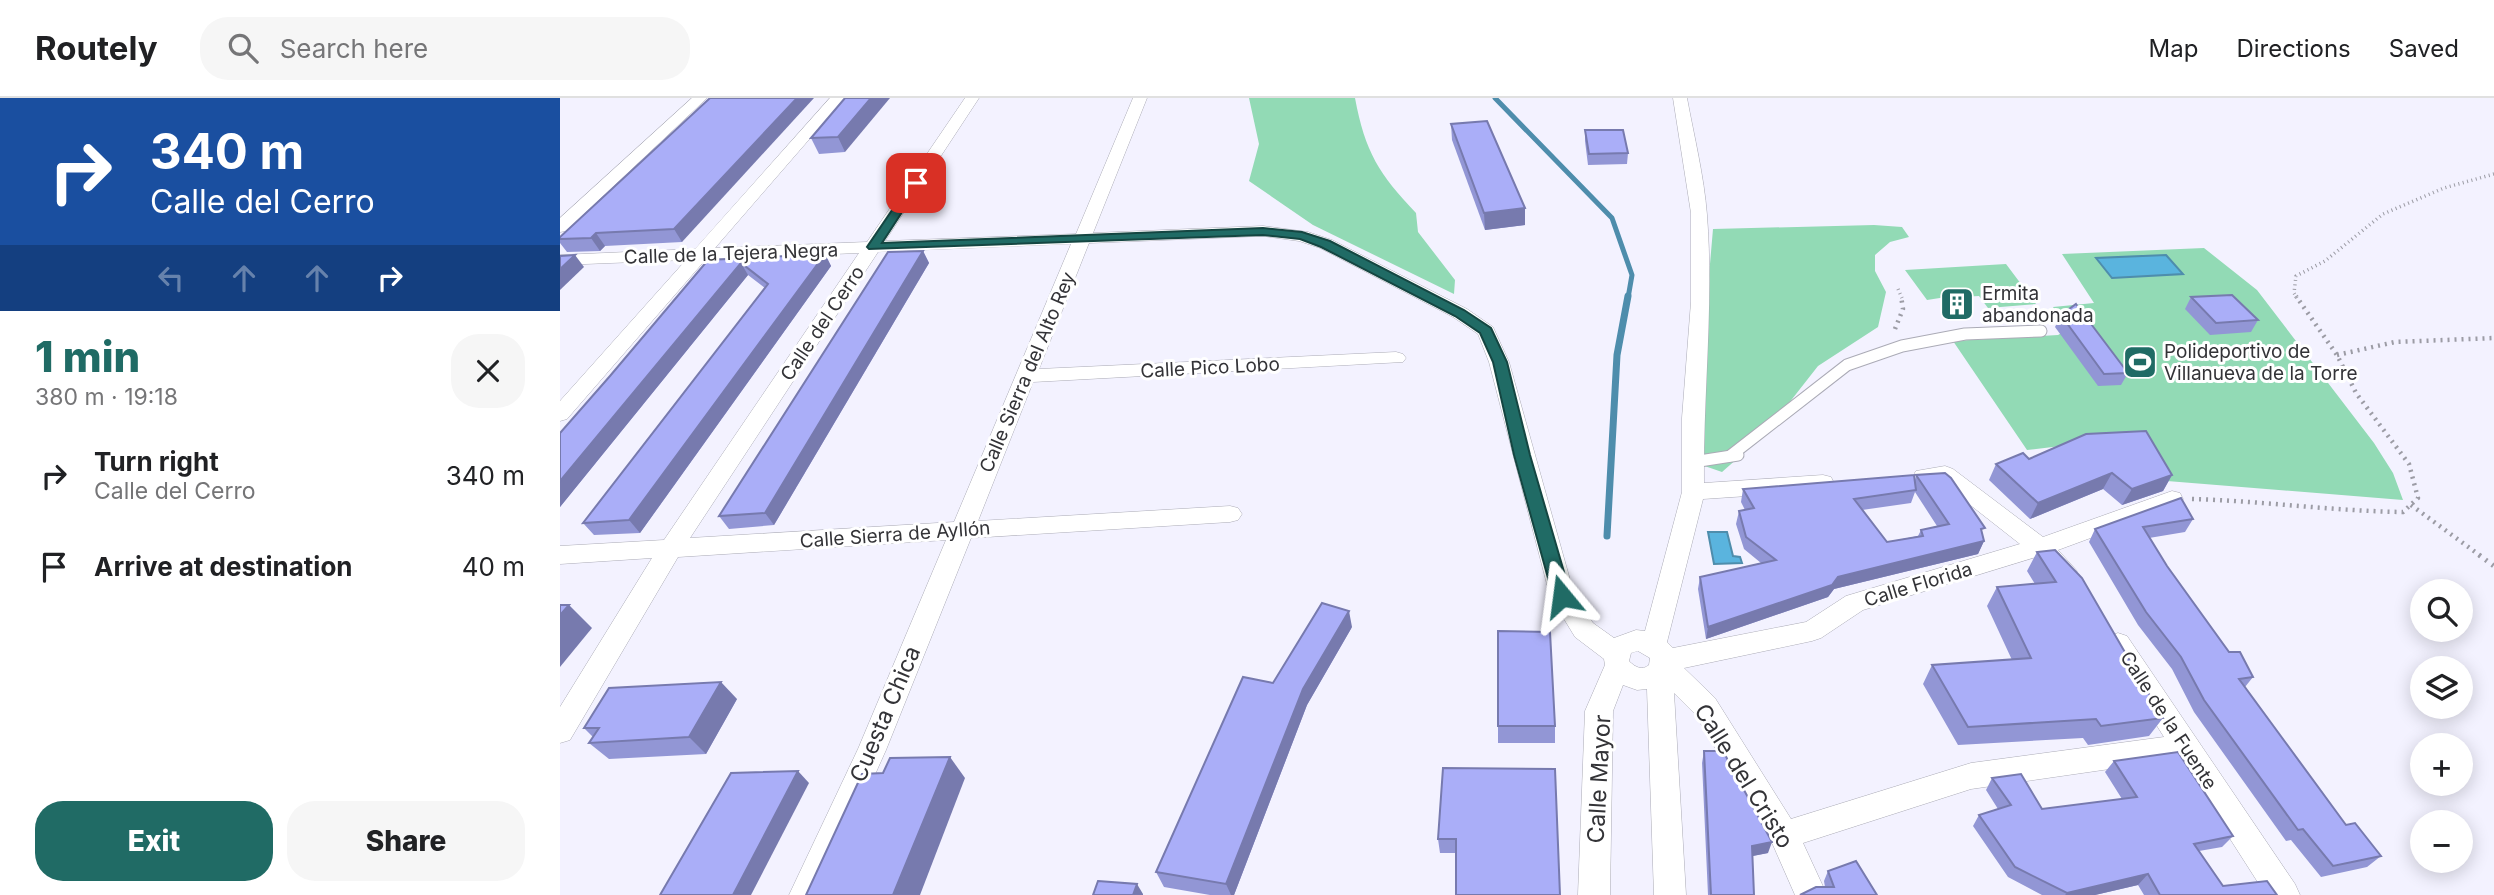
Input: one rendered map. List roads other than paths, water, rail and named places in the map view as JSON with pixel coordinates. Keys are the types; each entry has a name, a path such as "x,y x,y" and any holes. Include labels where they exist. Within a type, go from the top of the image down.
{"street":[{"path":"560,227 700,98"},
{"path":"560,414 838,98"},
{"name":"Calle del Cerro","path":"560,731 671,548 972,98"},
{"name":"Calle Sierra del Alto Rey","path":"961,530 1140,98"},
{"path":"1670,895 1660,661 1693,492 1693,418 1700,302 1699,213 1680,98"},
{"name":"Calle de la Tejera Negra","path":"560,260 1263,232 1302,236 1326,244 1419,291 1486,331 1500,362 1522,455 1562,596 1584,630 1617,659"},
{"name":"Calle Pico Lobo","path":"1025,376 1396,358"},
{"path":"1905,477 1945,474 2040,547 2079,584"},
{"path":"1693,492 1853,481"},
{"name":"Calle Florida","path":"1660,661 1812,631 1855,603 2040,547 2172,499"},
{"name":"Calle Sierra de Ayllón","path":"560,555 1230,514"},
{"name":"Cuesta Chica","path":"805,895 872,750 961,530"},
{"name":"Calle de la Fuente","path":"2102,618 2284,895"},
{"path":"1640,640 1660,661 1649,679 1639,679 1626,675 1617,659 1620,647 1640,640"},
{"name":"Calle Mayor","path":"1594,895 1600,711 1617,659"},
{"name":"Calle del Cristo","path":"1660,661 1705,706 1784,835 1811,895"},
{"path":"1784,835 1971,776 2186,746"}],"lane":[{"path":"1730,456 1847,365 1902,346 1965,334 2041,331"},
{"path":"1693,461 1745,454"}],"water":[{"path":"2166,255 2183,274 2112,278 2096,258"},
{"path":"1708,532 1727,532 1733,556 1740,557 1742,563 1714,564"}],"waterway":[{"path":"1495,98 1612,218 1632,275 1628,298"},
{"path":"1607,536 1617,355 1628,296"}],"place":[{"name":"Ermita abandonada","path":"1957,304"},
{"name":"Polideportivo de Villanueva de la Torre","path":"2140,362"}]}
